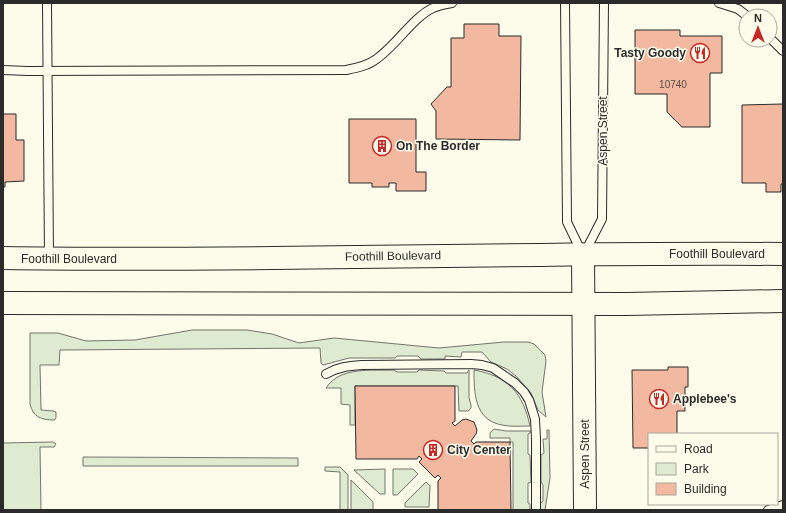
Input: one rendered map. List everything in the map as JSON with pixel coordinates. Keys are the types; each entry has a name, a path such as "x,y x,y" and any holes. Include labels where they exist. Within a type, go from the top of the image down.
{"main road":[{"name":"Foothill Boulevard","path":"3,258 155,259 583,254 783,254"},
{"name":"Aspen Street","path":"583,254 585,510"},
{"path":"3,303 584,303 783,301"}],"lane":[{"path":"47,3 49,259"},
{"path":"3,70 346,70 359,68 374,62 388,50 421,16 433,8 452,3"},
{"name":"Aspen Street","path":"565,3 567,222 583,254"},
{"name":"Aspen Street","path":"583,254 602,219 604,3"},
{"path":"719,3 738,9"},
{"path":"326,374 344,366 471,364 493,368 505,375 524,392 535,419 536,510"},
{"path":"768,510 783,505"}],"green space":[{"path":"192,330 247,330 272,334 299,343 334,338 439,348 504,342 528,342 534,344 545,355 546,361 542,392 546,417 538,410 531,393 516,376 507,369 491,362 482,352 462,352 461,357 445,356 445,359 421,359 418,356 397,356 395,358 349,358 323,365 321,363 320,348 60,350 59,365 40,365 41,410 56,412 56,418 54,420 38,417 31,408 30,333 58,333 86,341 135,340"},
{"path":"367,370 394,370 397,372 417,372 419,370 444,371 446,373 467,373 469,370 469,398 471,408 468,411 459,411 458,386 355,386 355,425 350,425 350,405 341,404 341,388 326,388 339,376 348,373"},
{"path":"474,370 496,377 512,388 523,404 530,426 502,425 493,422 486,417 481,411 475,396"},
{"path":"494,429 506,431 531,431 528,434 528,454 530,455 531,482 528,483 528,503 530,504 530,510 513,510 513,442 510,442 510,438 490,438 490,433"},
{"path":"547,430 549,430 550,478 545,510 540,510 540,504 543,501 541,455 544,453 543,439 547,439"},
{"path":"53,442 56,444 54,447 40,447 41,510 3,510 3,443"},
{"path":"83,457 298,458 298,466 83,466"},
{"path":"325,467 340,467 348,475 348,510 340,510 340,472 325,471"},
{"path":"385,469 385,494 380,494 354,470"},
{"path":"393,469 413,469 418,474 397,495 393,495"},
{"path":"351,480 373,502 373,510 351,510"},
{"path":"426,482 430,486 429,507 405,507 405,503"}],"building":[{"path":"464,24 499,24 499,36 521,36 520,140 436,139 436,111 431,104 447,87 451,87 451,38 464,38"},
{"path":"635,30 680,30 680,36 722,36 722,73 710,73 710,127 682,127 667,112 667,94 635,94"},
{"path":"783,104 783,184 781,184 781,192 766,192 766,183 742,183 742,105"},
{"path":"3,114 16,114 16,140 24,140 24,181 5,182 5,187 3,187"},
{"name":"On The Border","path":"349,119 416,119 416,172 426,172 426,191 396,191 396,183 389,183 389,187 372,187 372,183 349,183"},
{"name":"Applebee's","path":"668,367 688,367 688,387 685,387 685,411 677,411 677,433 648,433 648,448 633,448 632,370 668,370"},
{"name":"City Center","path":"355,386 455,386 455,421 452,423 455,426 462,420 466,419 474,422 477,430 471,441 474,444 476,442 510,442 511,510 438,510 438,481 441,478 438,475 435,478 419,462 422,459 419,456 417,459 356,459"}],"place":[{"name":"Tasty Goody","path":"700,53"},
{"name":"On The Border","path":"382,146"},
{"name":"Applebee's","path":"659,399"},
{"name":"City Center","path":"433,450"}]}
